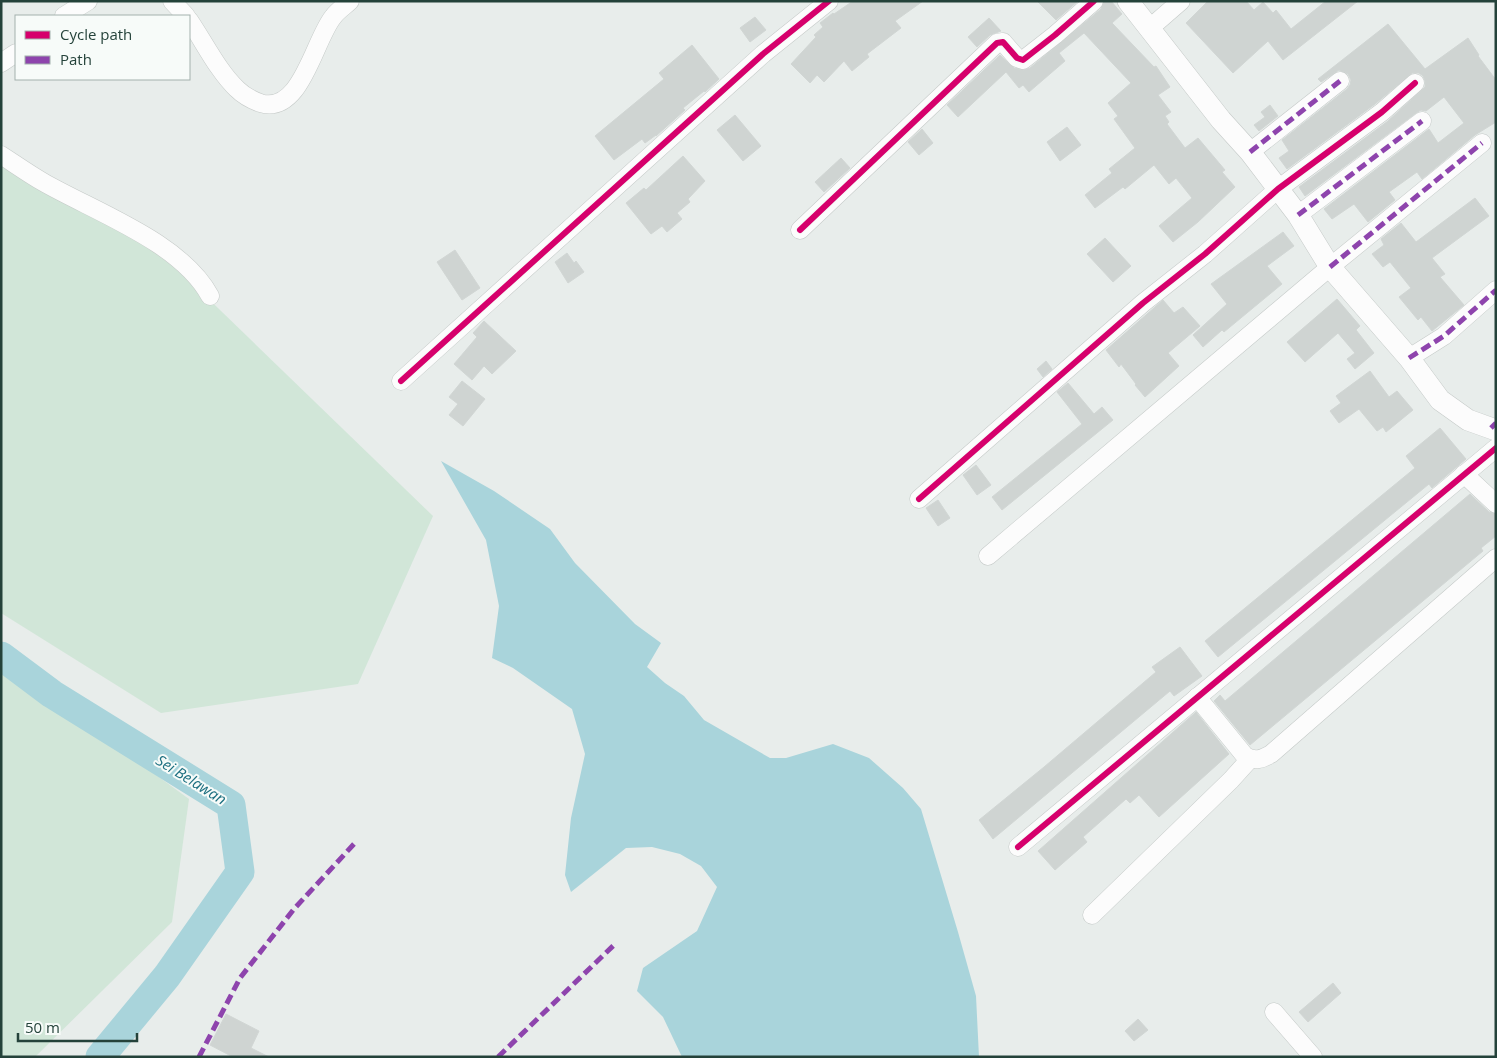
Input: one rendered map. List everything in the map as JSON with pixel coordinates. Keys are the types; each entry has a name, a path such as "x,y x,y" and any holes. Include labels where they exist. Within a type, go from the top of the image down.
{"street":[{"path":"66,15 88,1"},
{"path":"172,1 185,15"},
{"path":"190,22 226,77 238,91 267,105 284,102 300,82 333,17 350,1"},
{"path":"402,380 763,54 829,1"},
{"path":"800,230 997,43 1002,42 1017,58 1023,60 1094,1"},
{"path":"1018,847 1464,474 1495,432 1468,420 1440,400 1409,358 1330,267 1298,214 1250,152 1221,120 1128,1"},
{"path":"1150,28 1181,1"},
{"path":"1,63 15,54"},
{"path":"1250,152 1340,81"},
{"path":"919,499 1142,303 1205,254 1278,189 1382,112 1415,83"},
{"path":"1298,214 1422,121"},
{"path":"988,556 1330,267 1482,143"},
{"path":"1,155 43,182 134,230 172,253 203,283 210,296"},
{"path":"1409,358 1444,336 1496,290"},
{"path":"1464,474 1496,504"},
{"path":"1197,697 1241,753 1250,759 1260,759 1271,754 1496,558"},
{"path":"1092,915 1231,780 1250,759"},
{"path":"1274,1012 1313,1057"}],"green space":[{"path":"1,159 160,252 433,516 358,684 161,713 1,613"},
{"path":"1,662 189,799 172,922 35,1057 1,1057"}],"water":[{"path":"441,461 494,491 550,529 575,563 635,624 661,643 647,667 684,696 704,720 770,758 786,758 833,744 869,758 903,788 921,809 958,932 976,996 979,1057 682,1057 663,1017 637,991 643,968 697,931 717,887 701,866 680,854 652,847 626,848 571,892 565,875 571,818 585,754 572,709 513,668 492,658 499,606 486,540"}],"building":[{"path":"853,1 923,1 895,21 901,28 867,54 869,57 852,71 844,61 824,82 817,75 810,83 791,64 816,37 814,35 823,27 820,23"},
{"path":"1037,1 1078,1 1056,20"},
{"path":"1104,1 1111,1 1122,14 1112,23 1154,67 1156,66 1170,87 1158,95 1171,112 1165,116 1169,122 1167,124 1185,148 1198,138 1225,170 1222,172 1235,187 1198,222 1173,242 1159,226 1192,198 1176,178 1169,184 1154,165 1125,189 1123,187 1095,208 1085,195 1112,173 1109,169 1135,148 1114,119 1118,116 1108,103 1131,83 1084,33 1059,53 1065,61 1029,92 1023,85 1019,88 1006,72 958,117 947,105 1000,55 1014,68 1024,70 1030,68 1101,9"},
{"path":"1208,1 1246,1 1254,10 1263,2 1273,13 1276,10 1291,29 1326,1 1358,1 1283,60 1268,41 1233,73 1186,23"},
{"path":"755,17 766,30 750,42 740,28"},
{"path":"989,18 1001,31 990,35 977,47 968,37"},
{"path":"1388,24 1425,69 1468,38 1478,56 1496,80 1496,122 1475,135 1422,179 1417,172 1389,192 1395,200 1368,222 1354,204 1332,219 1324,209 1429,129 1438,143 1464,123 1444,97 1426,111 1421,110 1416,113 1305,196 1299,187 1388,121 1425,87 1423,76 1419,73 1412,73 1375,104 1287,169 1279,158 1289,151 1282,140 1347,89 1351,80 1348,74 1339,70 1321,82 1318,79"},
{"path":"692,45 719,79 683,108 685,110 656,136 645,143 642,139 614,160 595,136 664,79 659,73"},
{"path":"1270,105 1278,116 1259,131 1254,125 1265,117 1261,112"},
{"path":"735,115 761,146 743,161 717,130"},
{"path":"1067,127 1081,145 1060,161 1047,142"},
{"path":"922,129 933,143 919,155 908,142"},
{"path":"683,156 705,181 688,199 690,202 677,213 682,219 667,232 662,226 651,234 626,203 644,188 646,190"},
{"path":"841,158 850,168 824,192 815,182"},
{"path":"1475,198 1489,216 1432,258 1445,274 1440,277 1464,305 1432,331 1421,317 1418,320 1399,297 1411,288 1390,262 1383,267 1372,254 1384,245 1381,239 1401,223 1416,242"},
{"path":"1283,232 1294,246 1267,266 1282,284 1203,347 1193,335 1227,304 1211,284"},
{"path":"1105,238 1131,266 1113,282 1087,254"},
{"path":"455,250 480,288 462,300 437,262"},
{"path":"567,253 584,272 568,283 555,262"},
{"path":"1337,299 1360,326 1356,330 1374,353 1355,369 1347,359 1355,353 1338,333 1305,362 1287,342"},
{"path":"1163,300 1174,313 1183,307 1200,326 1168,353 1179,366 1145,397 1121,364 1119,367 1106,350"},
{"path":"484,321 516,351 492,374 484,366 472,380 454,364 477,337 473,333"},
{"path":"1046,361 1052,369 1043,377 1037,369"},
{"path":"1370,371 1389,397 1397,391 1413,410 1386,432 1383,427 1377,431 1359,409 1339,423 1330,411 1341,403 1336,396"},
{"path":"462,381 485,399 463,426 449,415 458,404 449,397"},
{"path":"1068,383 1094,414 1102,407 1113,420 1002,510 992,497 1082,424 1057,392"},
{"path":"1440,428 1466,459 1432,488 1429,484 1218,657 1205,641 1415,468 1406,456"},
{"path":"976,465 991,485 977,495 963,475"},
{"path":"1470,494 1489,512 1496,514 1496,536 1481,548 1483,551 1250,745 1214,701 1220,695 1225,701"},
{"path":"938,500 950,518 938,526 926,508"},
{"path":"1180,647 1202,676 1174,696 1170,691 993,839 979,820 1156,672 1152,667"},
{"path":"1196,712 1229,754 1159,817 1139,795 1130,803 1126,799 1083,837 1087,842 1055,870 1038,851"},
{"path":"1333,983 1341,993 1308,1022 1299,1012"},
{"path":"226,1014 259,1031 251,1048 269,1057 233,1057 210,1045"},
{"path":"1138,1019 1148,1030 1134,1041 1125,1031"}],"waterway":[{"name":"Sei Belawan","path":"1,656 52,694 231,805 240,872 167,976 100,1057"}],"marked path":[{"path":"1250,152 1340,81"},
{"path":"1298,215 1422,121"},
{"path":"1330,267 1482,143"},
{"path":"1409,358 1444,336 1496,290"},
{"path":"1491,428 1496,423"},
{"path":"199,1057 240,978 294,909 354,844"},
{"path":"498,1057 614,945"}],"cycle path":[{"path":"401,381 763,54 829,1"},
{"path":"800,230 997,43 1003,42 1017,58 1023,60 1094,1"},
{"path":"919,499 1143,303 1205,254 1278,189 1382,112 1415,83"},
{"path":"1018,847 1496,448"}]}
